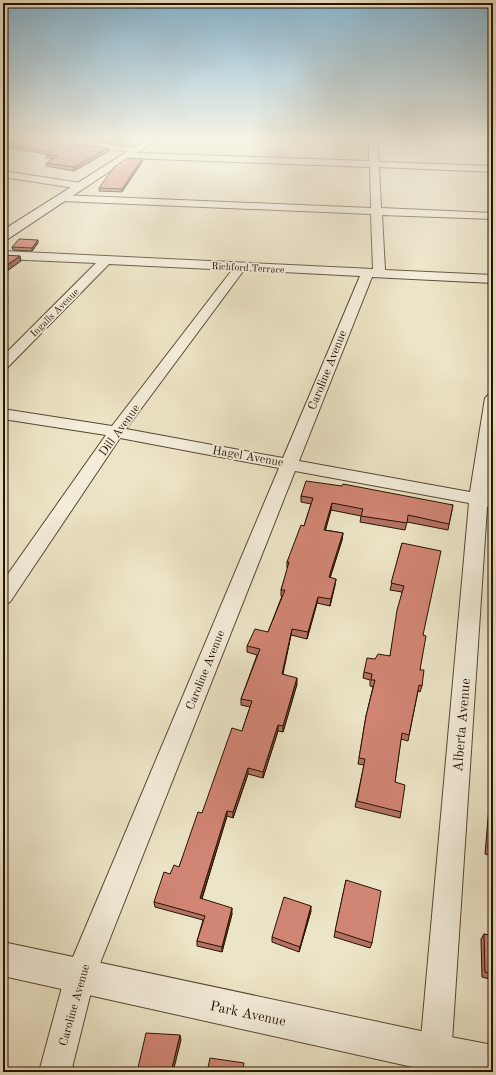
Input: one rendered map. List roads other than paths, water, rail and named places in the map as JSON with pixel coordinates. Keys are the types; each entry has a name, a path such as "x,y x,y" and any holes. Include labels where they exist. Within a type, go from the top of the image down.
{"main road":[{"path":"3,236 8,229 76,189"},
{"name":"Park Avenue","path":"3,959 80,976 434,1063 493,1064"}],"street":[{"path":"373,273 377,212 376,189"},
{"path":"61,198 493,216"},
{"name":"Richford Terrace","path":"3,255 493,279"},
{"name":"Ingalls Avenue","path":"3,364 106,260"},
{"name":"Dill Avenue","path":"3,597 116,432 240,267"},
{"name":"Caroline Avenue","path":"55,1072 80,976 289,464 373,273"},
{"name":"Alberta Avenue","path":"434,1063 486,500 493,398"},
{"name":"Hagel Avenue","path":"3,414 116,432 486,500"}]}
